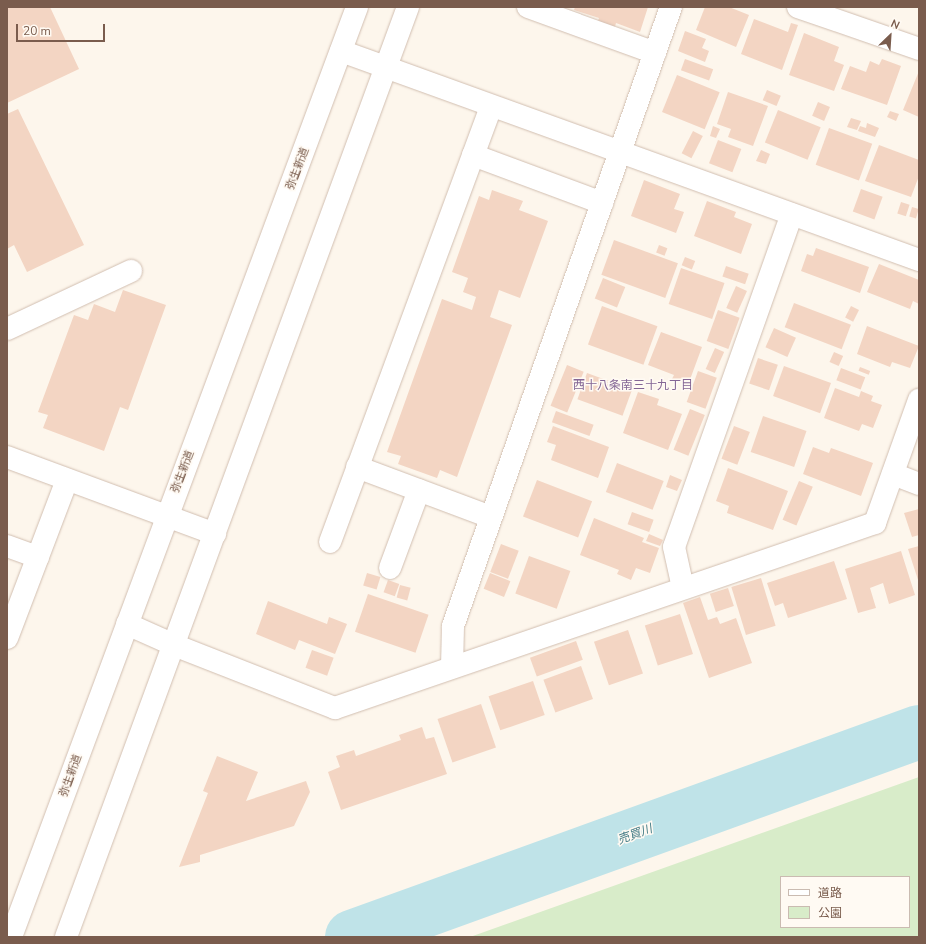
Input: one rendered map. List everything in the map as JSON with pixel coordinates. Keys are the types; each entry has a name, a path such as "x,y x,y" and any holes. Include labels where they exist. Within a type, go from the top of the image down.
{"street":[{"name":"弥生新道","path":"11,937 357,7"},
{"path":"66,937 408,7"},
{"path":"528,7 655,53"},
{"path":"452,667 453,626 671,7"},
{"path":"798,7 919,49"},
{"path":"341,51 385,69 490,107 919,260"},
{"path":"330,542 490,107"},
{"path":"473,154 602,203"},
{"path":"683,588 674,547 792,214"},
{"path":"7,329 131,271"},
{"path":"127,624 174,645 335,708 875,523 919,400"},
{"path":"7,457 215,534"},
{"path":"357,467 491,517"},
{"path":"893,474 919,484"},
{"path":"7,638 67,480"},
{"path":"390,568 418,490"},
{"path":"7,546 38,557"}],"green space":[{"path":"919,777 919,937 470,937"}],"building":[{"path":"7,7 50,7 79,69 7,103"},
{"path":"575,7 648,7 640,32 616,23 614,30 597,24 599,18 574,10"},
{"path":"705,7 729,7 749,15 736,47 696,30"},
{"path":"754,19 788,32 791,23 798,25 782,70 741,54"},
{"path":"685,31 706,39 702,48 709,51 705,62 678,51"},
{"path":"804,33 839,47 834,61 844,65 834,91 789,75"},
{"path":"685,59 713,69 709,81 681,70"},
{"path":"882,59 901,66 887,105 841,89 850,66 866,72 870,61 879,65"},
{"path":"919,71 919,117 903,110"},
{"path":"677,75 720,92 705,129 662,112"},
{"path":"767,90 781,96 777,106 763,100"},
{"path":"728,92 768,106 753,146 728,137 731,129 717,124"},
{"path":"818,102 830,107 824,121 812,116"},
{"path":"18,109 84,245 27,272 14,245 7,249 7,114"},
{"path":"778,110 821,127 808,160 765,142"},
{"path":"890,111 899,114 896,121 887,117"},
{"path":"851,118 861,121 857,130 847,127"},
{"path":"867,123 879,128 875,137 858,131 860,126 866,128"},
{"path":"713,126 720,129 716,138 710,136"},
{"path":"829,128 872,144 859,180 816,165"},
{"path":"693,131 703,136 691,158 682,153"},
{"path":"718,140 741,149 732,172 709,163"},
{"path":"879,145 919,160 919,176 911,197 865,181"},
{"path":"761,150 770,154 766,164 756,161"},
{"path":"644,180 680,194 674,209 684,212 676,233 631,216"},
{"path":"861,189 883,197 874,219 853,212"},
{"path":"492,190 523,201 519,210 548,221 520,298 499,290 490,317 512,325 457,477 440,470 437,478 398,464 401,456 387,452 442,299 472,310 476,297 463,292 468,278 452,272 479,196 489,200"},
{"path":"707,201 736,212 734,217 752,224 741,254 694,236"},
{"path":"901,202 910,205 906,216 897,213"},
{"path":"912,207 919,209 916,219 909,217"},
{"path":"614,240 678,263 665,298 601,275"},
{"path":"659,245 667,248 665,256 656,252"},
{"path":"816,248 869,267 860,293 801,271 807,254 813,256"},
{"path":"685,257 695,261 692,269 682,265"},
{"path":"879,264 919,280 919,304 913,301 910,309 867,292"},
{"path":"726,266 749,274 745,284 722,276"},
{"path":"681,268 724,283 712,319 669,304"},
{"path":"603,278 625,287 617,307 595,298"},
{"path":"736,286 747,291 737,313 726,308"},
{"path":"123,290 166,305 128,410 120,407 104,451 43,428 48,415 38,412 74,315 88,320 94,304 115,312"},
{"path":"794,303 851,325 842,349 785,327"},
{"path":"602,306 657,326 643,365 588,345"},
{"path":"851,306 859,310 853,322 845,318"},
{"path":"718,310 740,318 728,349 707,341"},
{"path":"867,326 919,346 910,368 892,362 890,367 857,354"},
{"path":"774,328 796,338 787,357 765,347"},
{"path":"661,332 702,347 688,385 672,379 674,375 648,365"},
{"path":"715,348 724,352 715,373 706,369"},
{"path":"834,352 843,356 839,366 830,362"},
{"path":"758,358 778,365 769,390 749,384"},
{"path":"567,365 584,372 567,413 551,406"},
{"path":"784,366 831,383 820,413 773,396"},
{"path":"860,367 870,371 869,375 859,371"},
{"path":"841,368 865,377 861,389 836,380"},
{"path":"698,371 717,378 706,409 687,402"},
{"path":"587,373 632,389 623,416 577,399"},
{"path":"835,388 859,397 861,391 873,396 871,401 882,405 873,428 862,424 859,431 824,418"},
{"path":"638,392 659,399 657,405 682,414 668,450 623,433"},
{"path":"690,409 705,415 688,456 674,450"},
{"path":"556,411 594,425 589,436 552,422"},
{"path":"763,416 806,431 794,467 751,452"},
{"path":"553,426 609,447 598,478 551,460 556,445 547,442"},
{"path":"734,426 750,432 737,465 721,459"},
{"path":"813,447 829,453 831,448 873,463 861,496 803,474"},
{"path":"617,463 664,481 653,510 606,492"},
{"path":"728,468 788,491 773,530 727,513 729,506 716,501"},
{"path":"670,475 682,480 677,491 666,487"},
{"path":"537,480 592,501 578,538 523,516"},
{"path":"799,481 813,487 796,526 783,520"},
{"path":"919,509 919,535 912,537 904,513"},
{"path":"632,512 654,520 649,532 628,524"},
{"path":"594,518 644,538 642,542 659,548 650,573 636,568 631,580 617,574 619,570 580,555"},
{"path":"649,534 663,540 660,546 646,541"},
{"path":"501,544 519,551 508,579 490,572"},
{"path":"919,546 919,583 908,549"},
{"path":"901,551 915,595 889,604 883,583 870,588 876,608 858,613 845,569"},
{"path":"529,556 570,571 557,609 515,594"},
{"path":"834,561 847,599 788,618 783,603 775,606 767,583"},
{"path":"367,573 380,577 377,590 363,585"},
{"path":"490,573 510,581 504,597 484,589"},
{"path":"761,578 776,626 746,635 731,587"},
{"path":"388,580 399,584 395,596 384,592"},
{"path":"400,585 411,588 407,600 397,598"},
{"path":"728,588 734,606 716,612 710,594"},
{"path":"368,594 429,615 415,653 355,632"},
{"path":"700,597 708,620 717,617 720,624 736,618 752,663 709,678 683,603"},
{"path":"268,601 327,624 329,617 347,624 335,654 299,640 295,650 256,634"},
{"path":"680,614 693,654 658,665 645,625"},
{"path":"628,630 643,673 609,685 594,642"},
{"path":"576,641 583,660 537,677 530,658"},
{"path":"312,650 334,658 327,676 306,668"},
{"path":"581,666 593,699 555,713 543,680"},
{"path":"533,681 545,715 500,730 489,696"},
{"path":"481,704 496,747 452,762 438,719"},
{"path":"422,727 426,739 434,737 447,774 341,810 328,772 340,767 336,756 354,750 356,756 401,740 399,735"},
{"path":"217,756 258,772 246,801 306,781 310,792 294,826 200,855 200,862 179,867 208,793 203,791"}],"waterway":[{"name":"売買川","path":"352,937 919,732"}],"district":[{"name":"西十八条南三十九丁目","path":"633,386"}]}
